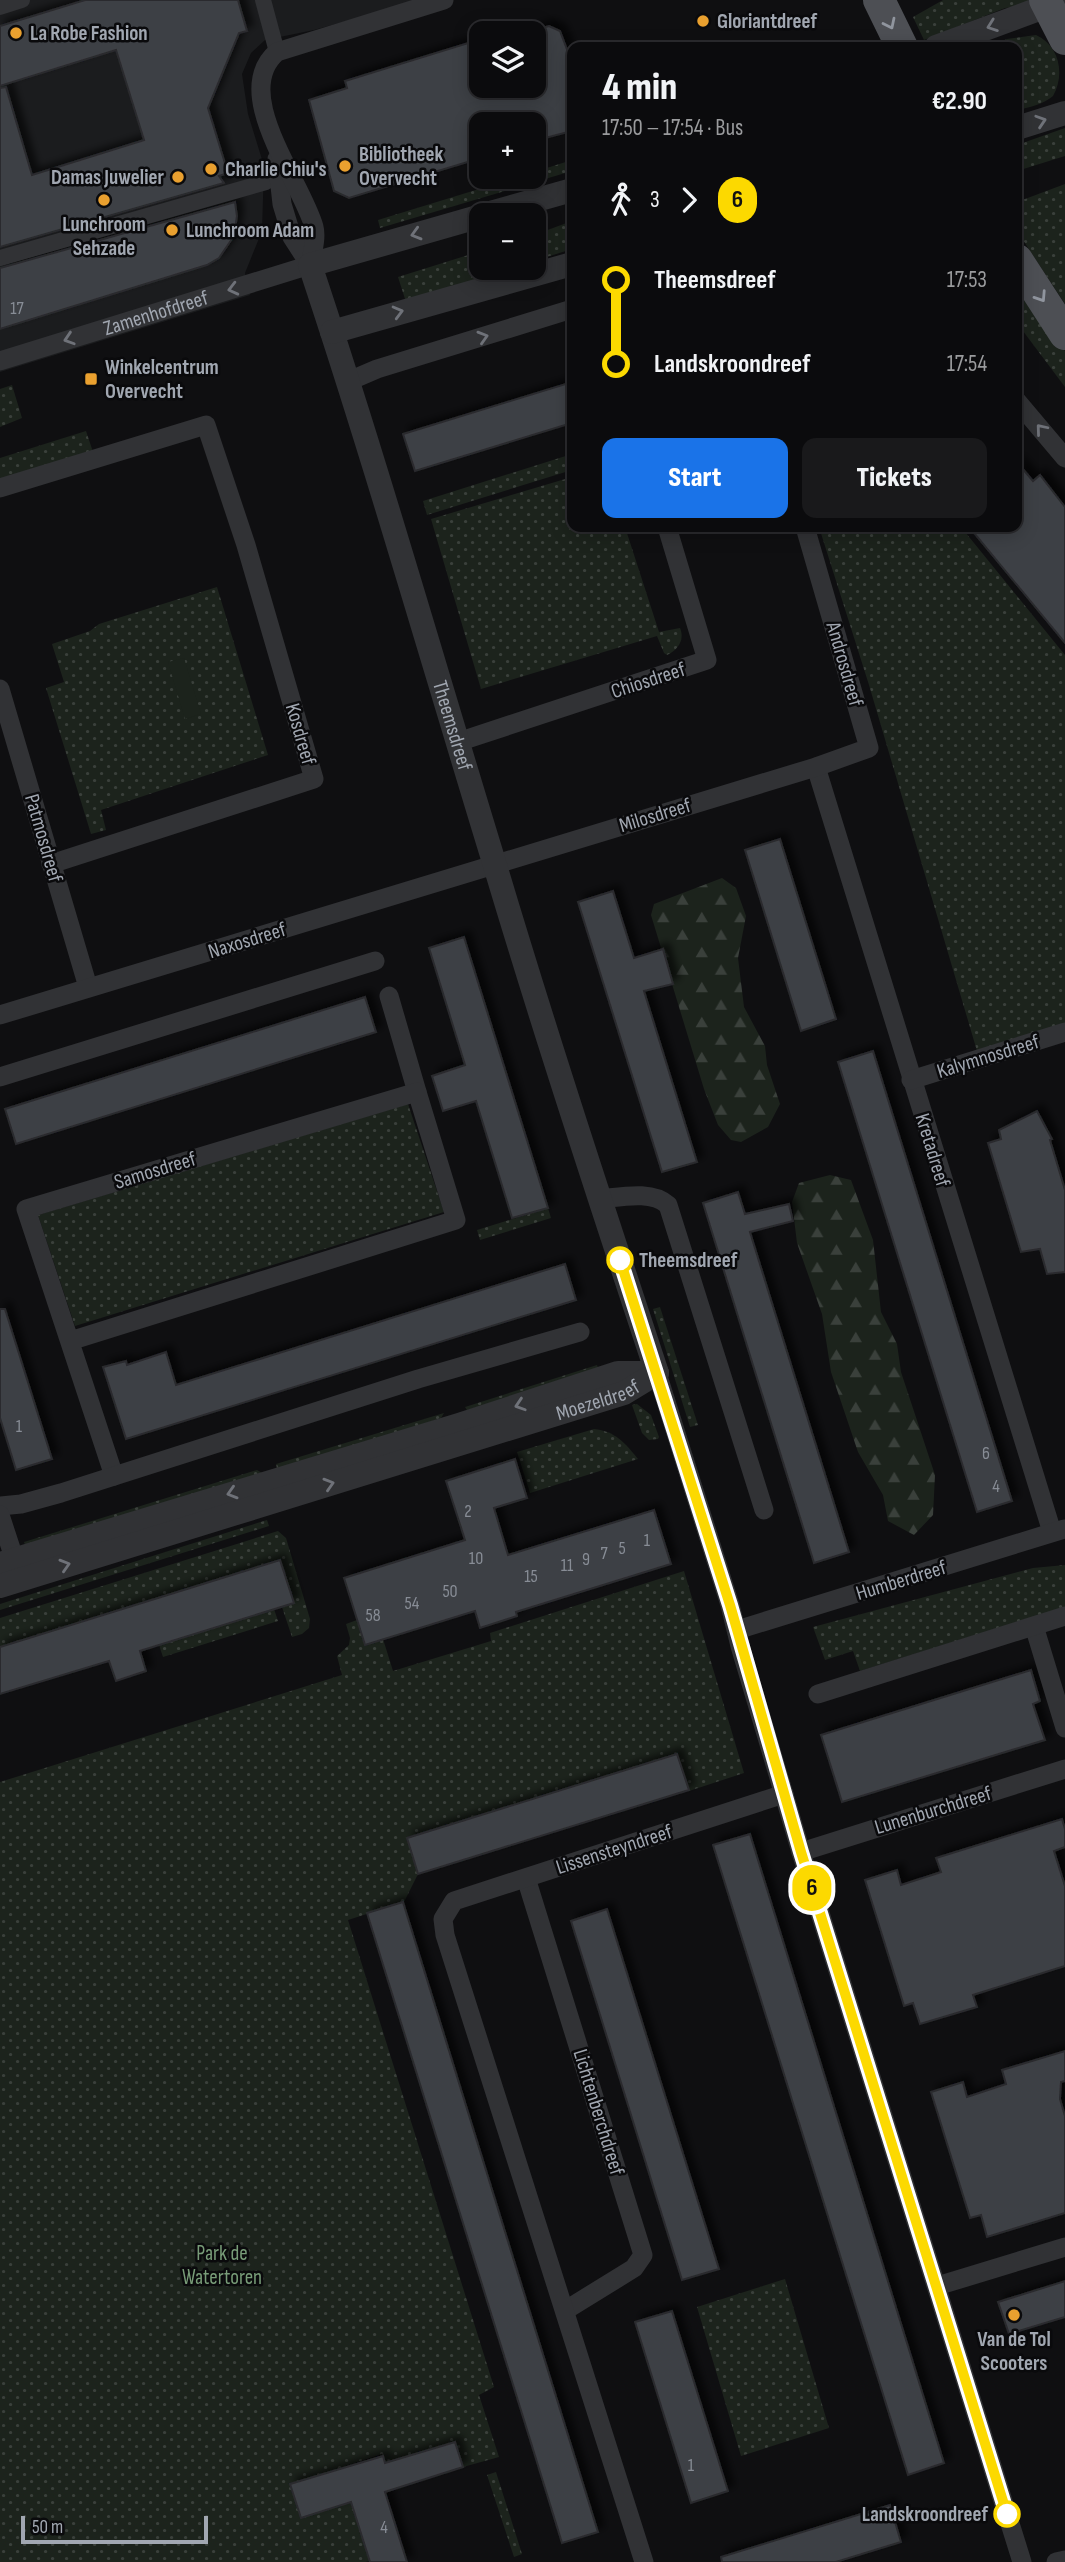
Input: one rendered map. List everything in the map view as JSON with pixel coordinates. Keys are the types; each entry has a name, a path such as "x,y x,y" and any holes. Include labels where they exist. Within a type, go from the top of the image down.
{"main road":[{"path":"879,0 900,42"},
{"path":"1052,2 1065,39"},
{"path":"1022,269 1065,334"}],"street":[{"path":"0,7 22,0"},
{"path":"263,0 277,52"},
{"path":"444,0 277,52 269,58 262,72 260,81 275,148 285,216 292,237 310,265 332,332 567,265"},
{"path":"949,42 1052,2"},
{"path":"1022,126 1065,113"},
{"path":"0,258 266,182"},
{"name":"Zamenhofdreef","path":"527,203 567,191"},
{"name":"Zamenhofdreef","path":"0,361 310,265 469,220"},
{"path":"349,381 377,369 567,311"},
{"name":"Theemsdreef","path":"332,332 494,864 737,1630 801,1852 1022,2562"},
{"path":"1022,407 1065,457"},
{"name":"Kosdreef","path":"0,488 206,425 246,545 314,779 51,864"},
{"name":"Chiosdreef","path":"458,742 707,660 669,532"},
{"name":"Androsdreef","path":"806,532 869,748 816,767"},
{"name":"Patmosdreef","path":"0,689 88,987"},
{"name":"Milosdreef","path":"494,864 816,767"},
{"name":"Kretadreef","path":"816,767 911,1080 1059,1531"},
{"name":"Naxosdreef","path":"0,1016 494,864"},
{"path":"0,1077 375,961"},
{"path":"71,1341 456,1220 389,996"},
{"name":"Kalymnosdreef","path":"911,1080 1065,1031"},
{"name":"Samosdreef","path":"114,1476 26,1209 417,1092"},
{"path":"600,1199 660,1198 668,1205 764,1510"},
{"path":"0,1506 21,1504 418,1379 580,1332"},
{"name":"Moezeldreef","path":"9,1572 294,1493 624,1393 657,1373"},
{"path":"0,1515 9,1572"},
{"name":"Humberdreef","path":"737,1630 1059,1531"},
{"path":"818,1694 1065,1616"},
{"path":"1034,1626 1065,1728"},
{"name":"Lunenburchdreef","path":"801,1852 1064,1774"},
{"name":"Lissensteyndreef","path":"566,2310 445,1935 443,1919 447,1909 454,1900 784,1794"},
{"name":"Lichtenberchdreef","path":"526,1878 643,2255 634,2268 566,2310"},
{"path":"937,2286 1065,2246"},
{"path":"566,2310 644,2562"},
{"path":"1056,2562 1065,2560"}],"shaded area":[{"name":"Winkelcentrum Overvecht","path":"0,0 423,0 314,30 265,40 251,53 242,74 248,114 264,166 262,231 245,273 250,295 0,372"}],"green space":[{"path":"943,0 1034,0 1036,4 1005,8 924,40 913,17"},
{"path":"1036,35 1050,46 1059,70 1053,96 1022,109 1022,42 1000,42"},
{"path":"1065,128 1065,156 1022,169 1022,143"},
{"path":"567,162 567,172 546,179 546,168"},
{"path":"1065,184 1065,304 1022,239 1022,200"},
{"path":"479,189 511,189 380,228 378,220"},
{"path":"567,223 567,251 546,257 546,231"},
{"path":"469,255 469,280 475,280 406,302 398,277"},
{"path":"1022,287 1065,351 1065,387 1022,330"},
{"path":"12,385 22,418 0,427 0,389"},
{"path":"86,431 93,452 0,480 0,458"},
{"path":"567,456 567,472 427,515 423,501"},
{"path":"567,478 567,532 627,532 659,632 680,628 680,644 667,655 657,636 481,689 431,519"},
{"path":"821,532 965,532 1065,655 1065,1026 977,1051 869,685"},
{"path":"217,587 268,755 101,810 106,830 91,834 46,688 64,682 52,644 90,631 99,624"},
{"path":"184,658 201,714 185,719 168,662"},
{"path":"722,878 736,888 746,916 738,958 744,1007 765,1046 767,1065 780,1104 768,1127 741,1142 731,1140 718,1125 704,1089 651,915 654,904"},
{"path":"408,1104 444,1212 75,1326 38,1215"},
{"path":"830,1175 851,1180 873,1240 881,1312 897,1344 901,1372 935,1475 933,1515 914,1535 888,1521 883,1495 858,1452 831,1372 822,1314 797,1243 792,1202 799,1183"},
{"path":"548,1208 551,1218 480,1240 477,1230"},
{"path":"660,1307 698,1425 690,1427 653,1309"},
{"path":"597,1365 599,1370 467,1410 465,1407"},
{"path":"637,1404 651,1415 658,1439 649,1440 642,1433 632,1405"},
{"path":"444,1413 441,1418 278,1474 276,1464"},
{"path":"594,1429 608,1432 619,1439 638,1459 530,1493 517,1452"},
{"path":"257,1470 262,1473 25,1545 24,1542"},
{"path":"267,1520 269,1526 0,1610 0,1604"},
{"path":"278,1531 286,1538 310,1619 309,1628 302,1634 292,1637 282,1607 293,1603 280,1560 0,1647 0,1618"},
{"path":"1065,1565 1065,1607 860,1671 853,1651 825,1660 813,1627 1033,1568"},
{"name":"Park de Watertoren","path":"684,1571 744,1773 689,1791 677,1754 407,1837 418,1874 404,1902 348,1920 494,2387 479,2395 499,2457 463,2467 454,2442 385,2463 382,2454 291,2484 301,2518 363,2498 356,2518 368,2554 380,2559 365,2562 0,2562 0,1782 342,1675 337,1656 349,1645 346,1624 357,1620 365,1645 383,1639 393,1671 491,1641 490,1633"},
{"path":"274,1609 278,1621 163,1657 159,1645"},
{"path":"785,2279 829,2428 741,2456 697,2307"},
{"path":"496,2472 522,2554 514,2557 487,2475"}],"building":[{"path":"85,0 238,0 247,31 239,33 208,108 228,173 219,176 224,183 0,247 0,88 6,87 32,175 144,140 116,50 0,86 0,26"},
{"path":"549,26 560,31 567,49 567,132 546,138 546,112 469,112 469,162 349,198 334,191 309,100 347,88 345,81 469,43 469,98 546,98 546,27"},
{"path":"235,202 237,216 234,236 219,258 207,265 0,329 0,268"},
{"path":"567,384 567,425 415,471 403,434"},
{"path":"1022,468 1033,481 1040,475 1065,507 1065,643 973,532 1022,532"},
{"path":"780,839 836,1019 801,1031 745,850"},
{"path":"613,891 634,958 663,949 673,984 644,991 697,1162 662,1172 578,902"},
{"path":"464,937 548,1208 512,1218 476,1101 443,1111 432,1076 465,1065 429,948"},
{"path":"365,997 376,1032 16,1144 5,1109"},
{"path":"873,1051 1012,1501 977,1512 838,1062"},
{"path":"1037,1111 1052,1139 1050,1140 1065,1190 1065,1272 1047,1274 1040,1249 1021,1252 988,1143 1001,1139 999,1130"},
{"path":"738,1192 745,1214 789,1204 793,1221 750,1232 849,1552 814,1563 703,1203"},
{"path":"565,1264 576,1300 126,1439 103,1367 126,1361 127,1365 166,1352 176,1385"},
{"path":"0,1309 5,1309 52,1459 16,1470 0,1418"},
{"path":"515,1459 527,1498 494,1508 508,1555 654,1510 671,1564 516,1612 517,1616 480,1628 475,1611 365,1645 344,1578 465,1540 446,1481"},
{"path":"280,1560 294,1603 140,1651 146,1671 116,1681 109,1661 0,1694 0,1647"},
{"path":"1031,1670 1040,1701 1033,1704 1045,1740 842,1802 821,1735"},
{"path":"677,1754 689,1790 418,1874 407,1838"},
{"path":"1062,1819 1065,1847 1054,1851 1065,1886 1065,1966 973,1995 977,2007 920,2024 913,2003 904,2006 865,1880 897,1870 901,1885 941,1872 936,1858"},
{"path":"750,1834 944,2463 908,2475 713,1845"},
{"path":"403,1902 598,2532 562,2543 367,1913"},
{"path":"607,1909 719,2269 682,2280 571,1921"},
{"path":"1065,2051 1065,2081 1061,2082 1060,2099 1065,2116 1065,2213 987,2237 981,2215 970,2218 931,2092 963,2082 967,2097 1006,2084 1002,2070"},
{"path":"1065,2281 1065,2317 1009,2334 998,2302"},
{"path":"672,2311 728,2491 691,2503 635,2322"},
{"path":"455,2442 463,2467 385,2492 407,2562 370,2562 351,2502 301,2518 290,2484 383,2456 385,2463"},
{"path":"890,2505 901,2542 836,2562 722,2562 721,2557"}],"bus line":[{"name":"6","path":"620,1260 730,1605 801,1852 1007,2514"}],"place":[{"name":"Gloriantdreef","path":"703,21"},
{"name":"La Robe Fashion","path":"16,33"},
{"name":"Bibliotheek Overvecht","path":"345,166"},
{"name":"Charlie Chiu's","path":"211,169"},
{"name":"Damas Juwelier","path":"178,177"},
{"name":"Lunchroom Sehzade","path":"104,200"},
{"name":"Lunchroom Adam","path":"172,230"},
{"name":"Winkelcentrum Overvecht","path":"91,379"},
{"name":"Theemsdreef","path":"620,1260"},
{"name":"Van de Tol Scooters","path":"1014,2315"},
{"name":"Landskroondreef","path":"1007,2514"}]}
